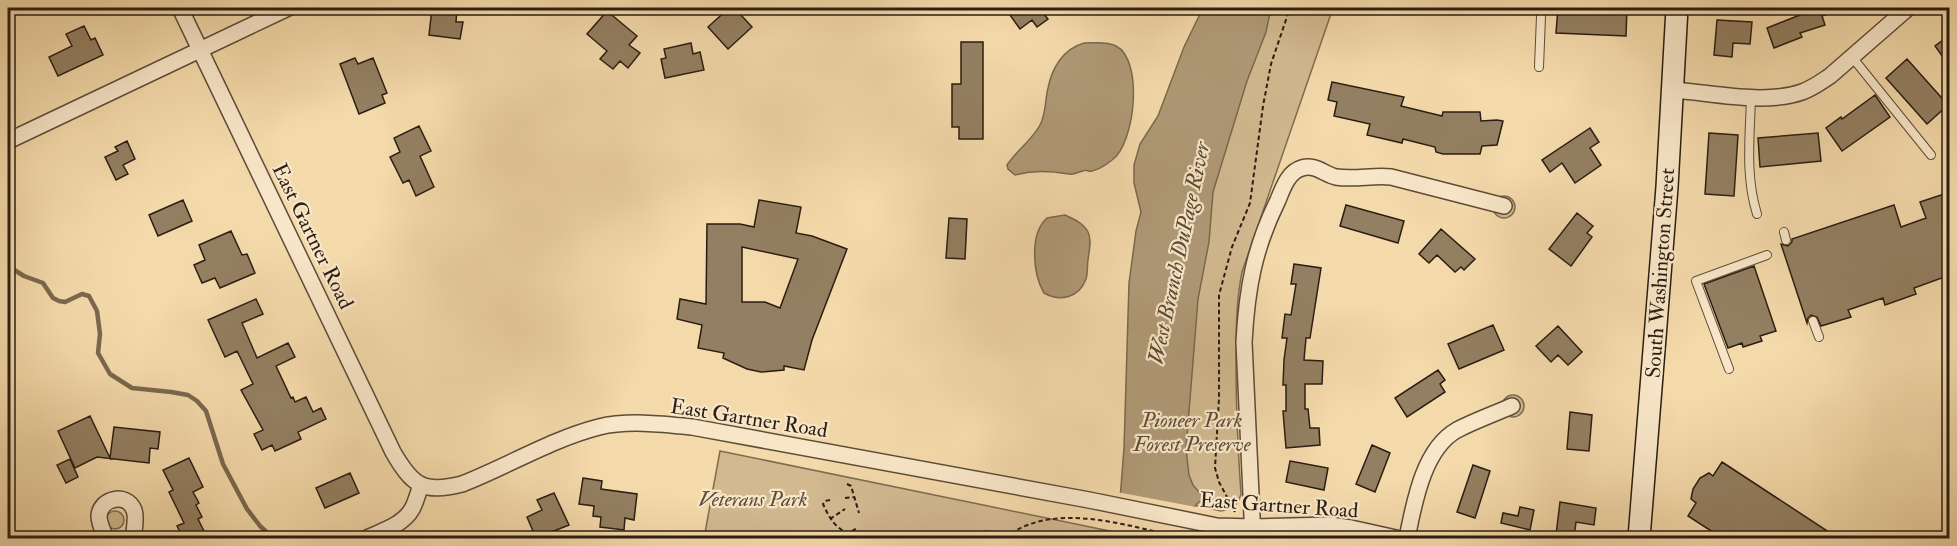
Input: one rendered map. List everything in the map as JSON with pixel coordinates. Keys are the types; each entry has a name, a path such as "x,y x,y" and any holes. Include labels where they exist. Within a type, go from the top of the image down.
{"main road":[{"name":"South Washington Street","path":"1639,538 1674,90 1677,8"}],"street":[{"name":"East Gartner Road","path":"180,8 393,452 405,472 421,485 452,487 590,430 645,423 692,427 1089,500 1253,533 1330,525 1396,538"},
{"path":"8,141 288,8"},
{"path":"1674,90 1751,97 1783,97 1802,92 1817,86 1908,8"},
{"path":"1253,533 1244,342 1246,310 1251,271 1259,244 1267,221 1288,178 1298,169 1308,166 1338,177 1378,175 1504,206"},
{"path":"1407,538 1419,488 1436,451 1455,431 1512,406"},
{"path":"367,538 393,526 404,518 412,509 421,485"},
{"path":"106,538 99,517 101,509 107,502 123,499 134,510 133,538"}],"lane":[{"path":"1539,67 1541,16"},
{"path":"1852,57 1931,155"},
{"path":"1751,97 1750,181 1751,196 1757,214"},
{"path":"1729,369 1696,281 1767,255"},
{"path":"1813,321 1819,337"}],"path":[{"path":"847,484 851,486 859,513"},
{"path":"845,498 855,497"},
{"path":"830,500 823,504 830,519 843,531 849,533 857,528"},
{"path":"830,519 844,509"},
{"path":"1005,538 1011,533 1038,522 1062,518 1097,520 1184,538"},
{"path":"970,538 983,530 1011,533"},
{"path":"946,536 950,538"}],"green space":[{"name":"Pioneer Park Forest Preserve","path":"1237,8 1333,8 1242,272 1237,306 1236,352 1241,494 1234,506 1221,511 1152,496"},
{"path":"1500,196 1508,196 1515,203 1515,211 1508,218 1500,218 1493,211 1493,203"},
{"path":"1513,395 1521,398 1524,406 1521,414 1513,417 1505,414 1502,406 1505,398"},
{"name":"Veterans Park","path":"720,451 1144,538 704,538"},
{"path":"111,511 119,511 124,516 122,527 111,529 106,524 106,516"}],"water":[{"name":"West Branch DuPage River","path":"1201,8 1271,8 1266,32 1247,81 1213,192 1209,242 1198,299 1186,449 1189,475 1193,485 1204,498 1187,516 1176,538 1117,538 1124,448 1129,283 1141,212 1134,183 1134,165 1140,144 1158,116"},
{"path":"1084,43 1104,43 1116,46 1125,54 1130,67 1133,84 1131,121 1120,151 1108,163 1092,171 1085,170 1074,174 1035,172 1015,175 1007,165 1040,125 1050,81 1056,67 1064,55"},
{"path":"1065,215 1086,229 1090,246 1087,274 1083,285 1074,294 1062,298 1044,293 1040,285 1035,265 1035,244 1041,225 1047,218"}],"pier":[{"path":"1117,492 1196,507 1185,523 1180,538 1158,538 1114,531"}],"building":[{"path":"432,8 457,8 456,22 463,22 460,39 429,35"},
{"path":"729,8 749,8 741,15 752,27 728,49 708,27"},
{"path":"1005,8 1039,8 1048,19 1037,27 1032,20 1020,29"},
{"path":"1558,8 1627,8 1626,36 1556,33"},
{"path":"1803,8 1841,8 1841,10 1822,16 1825,25 1800,33 1802,37 1774,48 1767,28 1805,13"},
{"path":"607,11 637,36 629,45 640,53 628,68 620,61 613,69 600,59 607,51 587,34"},
{"path":"1717,20 1752,22 1750,44 1733,43 1732,57 1714,55"},
{"path":"84,26 91,40 95,38 103,55 58,76 49,57 72,46 66,34"},
{"path":"1950,35 1950,67 1935,46"},
{"path":"961,42 983,42 983,139 959,139 959,127 952,127 952,84 961,84"},
{"path":"691,43 693,54 700,52 704,70 665,78 661,59 666,58 664,49"},
{"path":"355,58 358,64 373,58 387,93 382,95 385,103 359,114 340,64"},
{"path":"1907,59 1948,105 1927,124 1886,78"},
{"path":"1332,82 1404,97 1401,106 1442,116 1443,112 1480,112 1481,121 1503,121 1497,145 1482,146 1480,154 1443,154 1436,152 1435,147 1403,139 1402,143 1367,135 1370,124 1334,116 1337,102 1328,100"},
{"path":"1875,95 1890,117 1842,151 1826,128"},
{"path":"419,126 431,151 420,156 434,187 416,196 409,180 403,183 390,157 400,152 394,138"},
{"path":"1590,128 1599,142 1590,148 1601,165 1575,183 1562,163 1550,172 1542,160"},
{"path":"1709,133 1738,135 1734,196 1705,194"},
{"path":"1818,133 1821,161 1760,167 1758,138"},
{"path":"127,141 135,159 123,165 128,174 116,180 105,157 118,151 115,147"},
{"path":"1950,192 1950,275 1914,288 1916,294 1885,305 1883,298 1848,310 1851,317 1821,326 1817,317 1811,315 1807,323 1781,244 1788,246 1792,239 1894,205 1901,227 1926,218 1920,202"},
{"path":"183,200 192,221 158,236 149,215"},
{"path":"759,200 801,207 796,233 812,236 847,249 812,340 804,370 784,366 784,370 761,372 747,369 723,358 724,353 698,348 702,325 677,319 680,299 706,304 707,224 740,224 754,227","holes":["742,247 798,259 780,308 765,302 742,302"]},
{"path":"1346,205 1404,221 1398,243 1340,226"},
{"path":"1577,213 1593,226 1587,233 1592,237 1571,266 1549,249"},
{"path":"949,218 967,219 965,259 946,258"},
{"path":"1441,229 1475,259 1464,270 1461,267 1455,272 1437,255 1429,263 1419,254"},
{"path":"231,231 242,255 247,254 255,273 220,288 215,278 202,283 194,265 205,260 199,245"},
{"path":"1294,264 1321,268 1310,338 1306,338 1304,360 1323,361 1322,384 1305,384 1305,409 1308,409 1310,428 1319,428 1320,445 1286,448 1283,411 1286,411 1286,385 1283,385 1287,338 1282,338 1285,314 1291,315 1296,284 1291,284"},
{"path":"1754,266 1776,331 1760,336 1762,341 1743,347 1742,343 1728,348 1704,284"},
{"path":"256,299 263,314 242,323 257,358 288,343 295,357 276,366 291,398 293,397 295,402 306,397 313,412 321,408 326,419 298,432 301,439 275,451 272,445 262,450 254,434 263,430 241,390 253,384 237,351 225,357 208,320"},
{"path":"1493,325 1504,350 1459,369 1448,344"},
{"path":"1558,326 1582,352 1568,365 1558,355 1551,362 1536,346"},
{"path":"1438,370 1445,380 1440,384 1445,392 1407,417 1395,398"},
{"path":"1570,412 1592,415 1589,451 1567,449"},
{"path":"90,416 110,458 114,427 160,432 158,449 150,448 149,463 97,457 75,468 58,431"},
{"path":"1372,445 1390,453 1375,492 1356,484"},
{"path":"189,458 203,487 193,492 199,503 196,505 202,517 198,519 204,531 183,538 177,526 184,523 169,492 173,490 163,470"},
{"path":"70,459 78,477 66,483 57,465"},
{"path":"1290,461 1328,468 1324,490 1286,482"},
{"path":"1722,462 1838,538 1722,538 1688,516 1696,503 1691,499 1693,489 1700,478 1709,473 1713,476"},
{"path":"1473,465 1490,471 1475,518 1457,512"},
{"path":"350,473 359,493 325,508 316,488"},
{"path":"583,478 602,481 601,489 637,494 634,520 625,518 624,530 600,527 601,517 593,516 594,506 579,504"},
{"path":"554,493 569,525 536,538 527,517 542,510 537,500"},
{"path":"1560,502 1596,508 1594,525 1576,522 1574,538 1556,535"},
{"path":"1520,507 1534,510 1530,530 1501,523 1503,513 1518,516"}],"waterway":[{"path":"8,266 24,276 43,283 53,298 59,301 65,302 82,294 89,296 97,311 100,334 98,353 110,374 132,388 188,395 197,401 206,411 223,464 247,509 273,538"}]}
